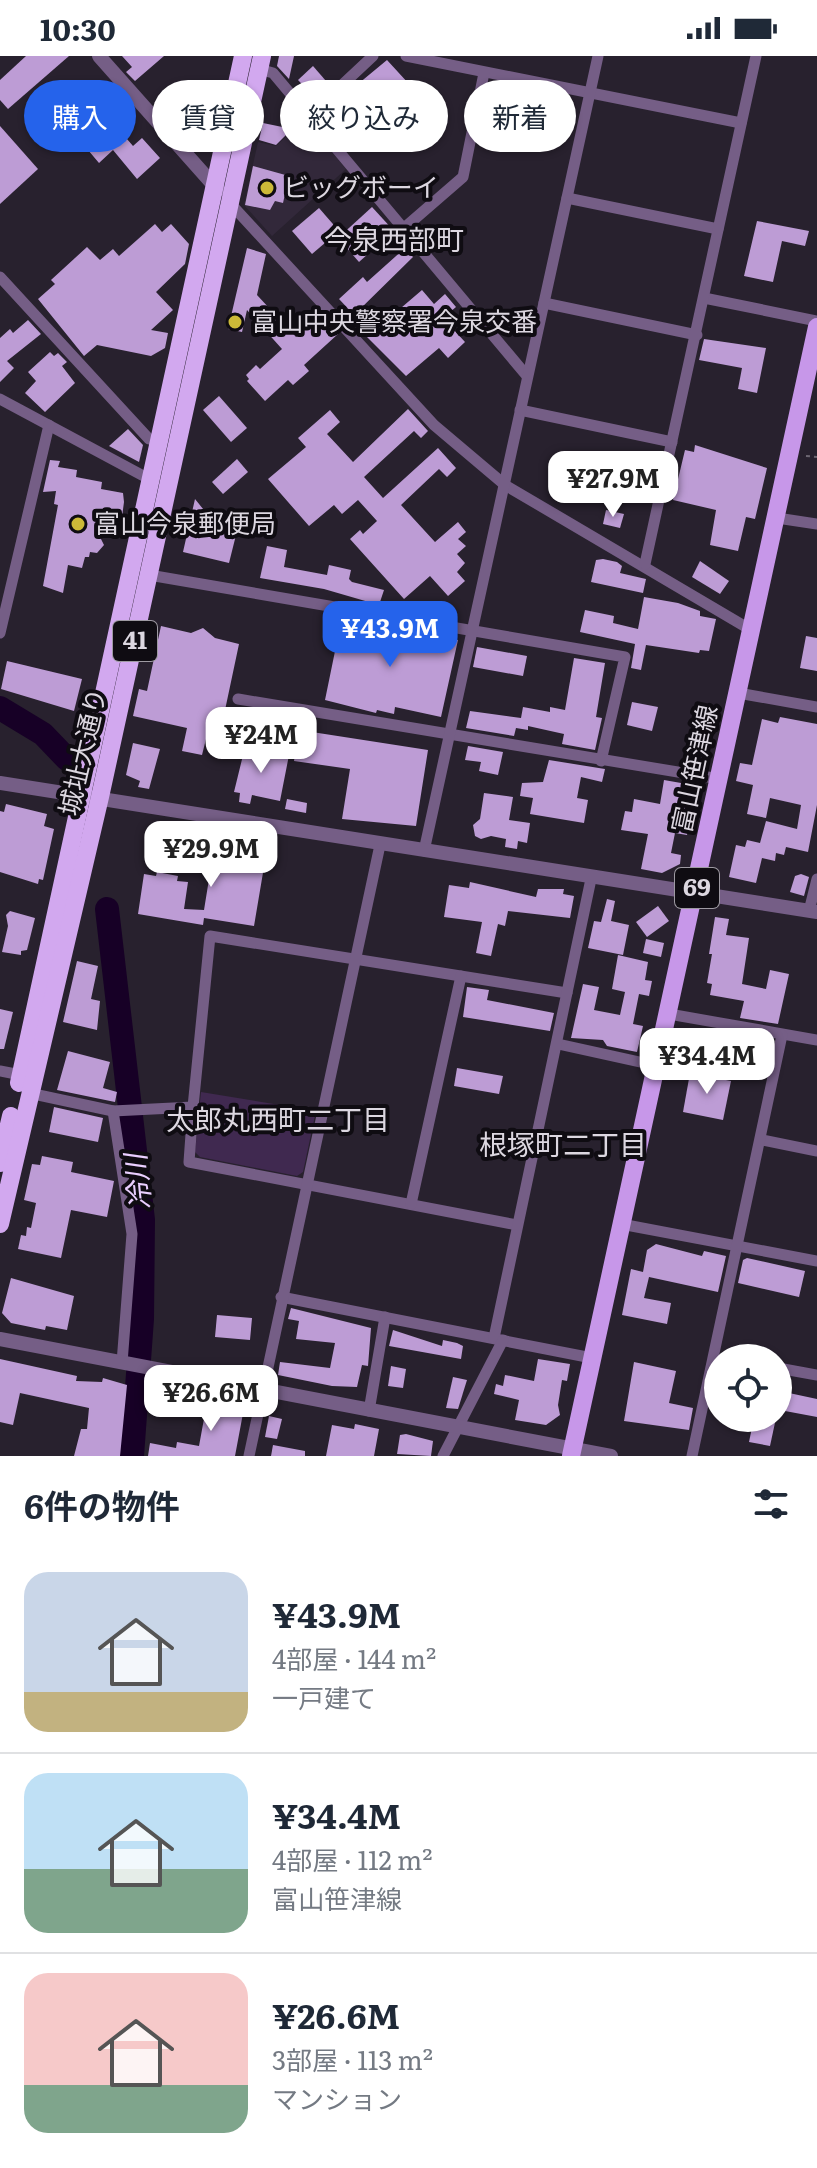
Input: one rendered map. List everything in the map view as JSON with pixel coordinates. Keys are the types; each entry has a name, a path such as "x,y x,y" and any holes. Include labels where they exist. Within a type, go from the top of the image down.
{"highway":[{"name":"城址大通り","path":"0,1163 161,442 213,184 243,56"},
{"name":"城址大通り","path":"0,1224 100,797 261,63"}],"main road":[{"name":"富山笹津線","path":"572,1452 751,630 810,393 817,324"}],"street":[{"path":"99,56 434,425 505,485 645,564 751,630"},
{"path":"347,80 373,56"},
{"path":"406,56 741,123"},
{"path":"424,851 598,56"},
{"path":"645,564 756,56"},
{"path":"261,63 280,81"},
{"path":"403,229 463,177 484,73"},
{"path":"340,152 527,376"},
{"path":"567,198 718,229"},
{"path":"0,277 149,439 161,442"},
{"path":"704,298 817,324"},
{"path":"544,303 697,335"},
{"path":"0,399 151,480"},
{"path":"520,410 672,442"},
{"path":"0,633 49,425"},
{"path":"777,518 817,524"},
{"path":"149,575 625,657 601,761"},
{"path":"738,693 817,707"},
{"path":"238,699 720,779"},
{"path":"0,783 591,879 813,911 817,879"},
{"path":"249,1456 380,845"},
{"path":"443,1456 498,1339 517,1225 591,879"},
{"path":"517,1225 189,1162 210,936 567,993"},
{"path":"411,1204 461,976"},
{"path":"669,1014 817,1040"},
{"path":"723,1344 738,1245 782,1035"},
{"path":"558,1044 658,1066"},
{"path":"0,1071 21,1075"},
{"path":"29,1093 113,1111 193,1107"},
{"path":"113,1111 132,1234 127,1364"},
{"path":"762,1140 817,1151"},
{"path":"621,1224 817,1261"},
{"path":"281,1297 592,1358"},
{"path":"369,1411 385,1317"},
{"path":"0,1339 572,1452 611,1456"},
{"path":"792,1371 817,1375"},
{"path":"692,1456 704,1415"}],"path":[{"path":"803,455 817,457"}],"shaded area":[{"path":"280,142 280,152 332,152 346,169 272,236 244,205 256,152 264,152 264,143 276,146"},
{"path":"201,1092 316,1111 303,1172 297,1176 200,1157 195,1152"}],"building":[{"path":"26,56 69,56 41,80 24,80 24,95 8,109 0,100 0,80"},
{"path":"122,56 164,56 136,80 126,72 132,67"},
{"path":"279,56 294,56 289,79 277,66"},
{"path":"387,60 405,80 363,80"},
{"path":"313,66 325,80 298,80"},
{"path":"264,123 280,127 280,141 276,145 264,141"},
{"path":"0,126 38,169 0,204"},
{"path":"142,138 160,158 137,179 115,152 136,152 136,143"},
{"path":"90,152 111,152 99,163"},
{"name":"ビッグボーイ","path":"253,166 289,176 283,203 275,201 270,210 245,205"},
{"path":"372,207 394,231 359,262 338,238"},
{"path":"319,208 339,231 312,254 292,231"},
{"path":"757,221 809,231 805,246 782,241 773,282 744,276"},
{"path":"155,224 162,232 171,224 189,244 185,264 156,292 173,310 151,330 168,333 165,348 151,356 97,345 84,356 38,299 55,284 51,280 87,247 100,260 113,249 119,256"},
{"path":"247,248 266,254 257,295 296,337 320,314 338,334 304,365 309,371 293,385 288,380 265,401 247,381 246,375 256,365 260,369 282,349 247,310 242,332 228,329"},
{"path":"405,248 413,257 354,315 339,299 363,277 367,282"},
{"path":"422,290 434,304 445,294 456,307 443,318 465,342 448,358 439,348 406,376 367,337"},
{"path":"28,320 41,334 7,361 14,368 0,382 0,338 10,329 13,333"},
{"path":"704,339 766,348 757,393 738,389 742,368 699,360"},
{"path":"50,352 54,356 58,353 67,362 62,366 75,383 45,412 25,393 36,381 28,372"},
{"path":"219,396 247,428 231,442 203,410"},
{"path":"408,409 428,431 421,438 414,431 364,477 383,498 438,448 456,468 447,477 439,469 401,505 435,542 458,522 466,532 458,539 466,546 457,554 465,563 457,572 465,581 448,596 430,576 404,599 350,539 360,530 363,534 377,521 358,500 342,514 334,505 309,526 268,479 306,447 298,438 330,410 340,422 327,434 353,462"},
{"path":"128,429 143,445 139,462 109,446"},
{"path":"695,445 767,468 755,519 746,517 738,551 710,545 716,510 673,500 685,450 694,452"},
{"path":"629,457 650,462 646,477 625,472"},
{"path":"237,459 248,472 223,494 212,482"},
{"path":"50,460 60,461 58,467 77,470 76,477 102,482 101,489 123,493 124,502 122,517 113,516 104,524 101,539 104,545 97,553 90,552 89,557 85,557 82,568 68,565 63,593 43,586 58,505 54,504 56,491 43,492"},
{"path":"195,499 216,525 237,531 229,563 183,552"},
{"path":"606,510 624,514 620,528 603,524"},
{"path":"267,546 287,550 284,567 327,575 329,565 351,570 349,579 352,582 384,590 379,605 324,589 260,578"},
{"path":"603,559 622,566 620,573 646,579 643,593 591,582 596,560"},
{"path":"700,561 729,581 720,594 692,577"},
{"path":"644,597 678,603 700,611 700,616 716,619 709,651 700,650 699,653 646,645 641,670 631,668 635,644 580,632 585,610 614,616 613,623 638,629"},
{"path":"342,617 404,628 403,636 427,641 429,634 458,640 441,717 395,707 394,714 377,710 376,713 325,700"},
{"path":"161,626 191,633 203,628 215,638 239,644 221,729 209,727 202,755 182,751 187,728 133,716 139,689 147,691"},
{"path":"806,636 817,638 817,671 800,668"},
{"path":"477,647 527,656 523,676 473,667"},
{"path":"574,658 605,663 596,717 602,718 595,750 562,744 564,734 528,726 528,730 516,728 514,736 466,728 470,711 521,718 523,707 550,712 550,707 565,710"},
{"path":"7,661 82,679 74,711 1,689"},
{"path":"632,702 658,707 652,731 627,725"},
{"path":"780,717 817,724 817,805 808,852 786,847 784,855 776,853 775,861 762,858 756,883 729,877 736,845 745,847 747,840 760,843 766,821 797,829 801,805 770,798 766,818 747,814 753,785 736,781 740,763 752,765 762,719 778,723"},
{"path":"299,730 428,750 416,826 342,819 350,769 294,761"},
{"path":"133,743 160,749 149,789 138,787 140,781 126,775"},
{"path":"468,746 503,752 498,775 479,771 481,762 465,760"},
{"path":"245,747 289,755 280,801 252,795 250,804 239,802 240,793 234,792"},
{"path":"549,760 605,769 602,782 581,777 577,798 588,800 584,823 530,814 533,798 520,796 522,783 543,782"},
{"path":"664,780 681,783 678,802 692,805 687,835 675,833 671,853 681,855 680,864 662,873 641,869 648,834 621,830 625,811 632,812 634,799 660,804"},
{"path":"484,793 513,797 509,820 530,823 527,843 518,841 517,849 505,847 506,839 491,836 481,839 475,836 473,825 480,819"},
{"path":"287,799 307,803 306,813 285,809"},
{"path":"6,804 47,814 44,826 54,829 43,880 39,879 38,884 0,872 0,811 4,812"},
{"path":"215,842 267,849 254,926 204,918 203,925 138,914 144,874 156,876 157,872 178,876 177,881 188,882 184,909 204,910"},
{"path":"801,874 809,877 804,896 790,892 795,876"},
{"path":"470,882 536,897 538,889 564,889 563,894 574,896 570,918 508,911 505,926 498,924 491,956 476,953 482,922 444,917 449,885 469,888"},
{"path":"607,899 615,901 611,921 629,925 623,955 588,948 594,921 601,922"},
{"path":"658,906 669,921 647,937 636,922"},
{"path":"10,911 35,918 27,950 21,951 21,955 2,952 8,926 6,915"},
{"path":"715,917 729,919 726,935 749,938 742,984 766,989 770,970 789,974 778,1024 740,1018 744,1001 710,995 712,984 707,983"},
{"path":"646,939 664,943 661,957 643,953"},
{"path":"618,955 648,962 645,980 652,981 649,996 639,994 633,1024 643,1026 637,1052 607,1046 603,1040 571,1038 583,984 599,987 594,1010 620,1015 625,992 612,989"},
{"path":"77,961 98,966 91,999 100,1001 97,1030 63,1022"},
{"path":"467,987 489,990 487,1000 554,1013 550,1031 463,1017"},
{"path":"0,1009 13,1012 4,1049 0,1049"},
{"path":"68,1051 110,1062 103,1088 117,1092 115,1102 57,1090"},
{"path":"457,1068 503,1076 499,1094 454,1086"},
{"path":"690,1073 731,1081 723,1120 683,1112"},
{"path":"54,1107 103,1118 98,1142 49,1132"},
{"path":"42,1156 73,1162 71,1172 114,1181 107,1217 71,1210 61,1258 18,1249 21,1235 26,1236 27,1227 31,1228 36,1203 24,1200 32,1164 40,1165"},
{"path":"656,1244 702,1256 704,1251 726,1256 718,1292 649,1277 644,1298 671,1303 667,1324 622,1315 631,1269 643,1272 647,1250"},
{"path":"747,1258 805,1271 799,1297 738,1283 743,1260"},
{"path":"11,1278 74,1296 67,1330 46,1326 45,1330 11,1323 2,1313"},
{"path":"291,1308 371,1328 368,1366 362,1365 357,1387 332,1386 278,1375 280,1362 330,1368 335,1343 296,1339 299,1321 288,1319"},
{"path":"217,1315 252,1318 250,1340 215,1337"},
{"path":"393,1330 442,1346 443,1340 457,1343 463,1346 461,1359 389,1346"},
{"path":"0,1359 77,1376 76,1381 102,1382 103,1378 127,1385 120,1456 74,1456 81,1429 87,1429 89,1408 20,1393 13,1425 0,1422"},
{"path":"538,1359 570,1364 567,1381 562,1380 558,1405 560,1415 546,1425 515,1420 519,1400 494,1394 496,1384 503,1386 505,1375 534,1381"},
{"path":"634,1362 676,1371 669,1403 693,1408 689,1430 624,1421"},
{"path":"391,1366 406,1369 403,1388 388,1386"},
{"path":"453,1377 467,1380 458,1409 446,1408"},
{"path":"792,1394 817,1399 817,1417 792,1412"},
{"path":"208,1397 240,1403 244,1408 235,1456 148,1456 150,1443 176,1448 177,1442 199,1446"},
{"path":"269,1416 282,1419 277,1439 265,1437"},
{"path":"355,1424 379,1429 374,1456 326,1456 332,1425 354,1429"},
{"path":"751,1432 773,1432 770,1446 749,1442"},
{"path":"400,1435 433,1441 431,1456 397,1454"},
{"path":"273,1445 305,1451 305,1456 271,1456"}],"waterway":[{"name":"冷川","path":"0,708 43,734 67,759"},
{"name":"冷川","path":"107,909 143,1220 142,1319 132,1456"}],"place":[{"name":"ビッグボーイ","path":"267,188"},
{"name":"富山中央警察署今泉交番","path":"235,322"},
{"name":"富山今泉郵便局","path":"78,524"}],"district":[{"name":"今泉西部町","path":"394,240"},
{"name":"太郎丸西町二丁目","path":"278,1120"},
{"name":"根塚町二丁目","path":"563,1145"}]}
